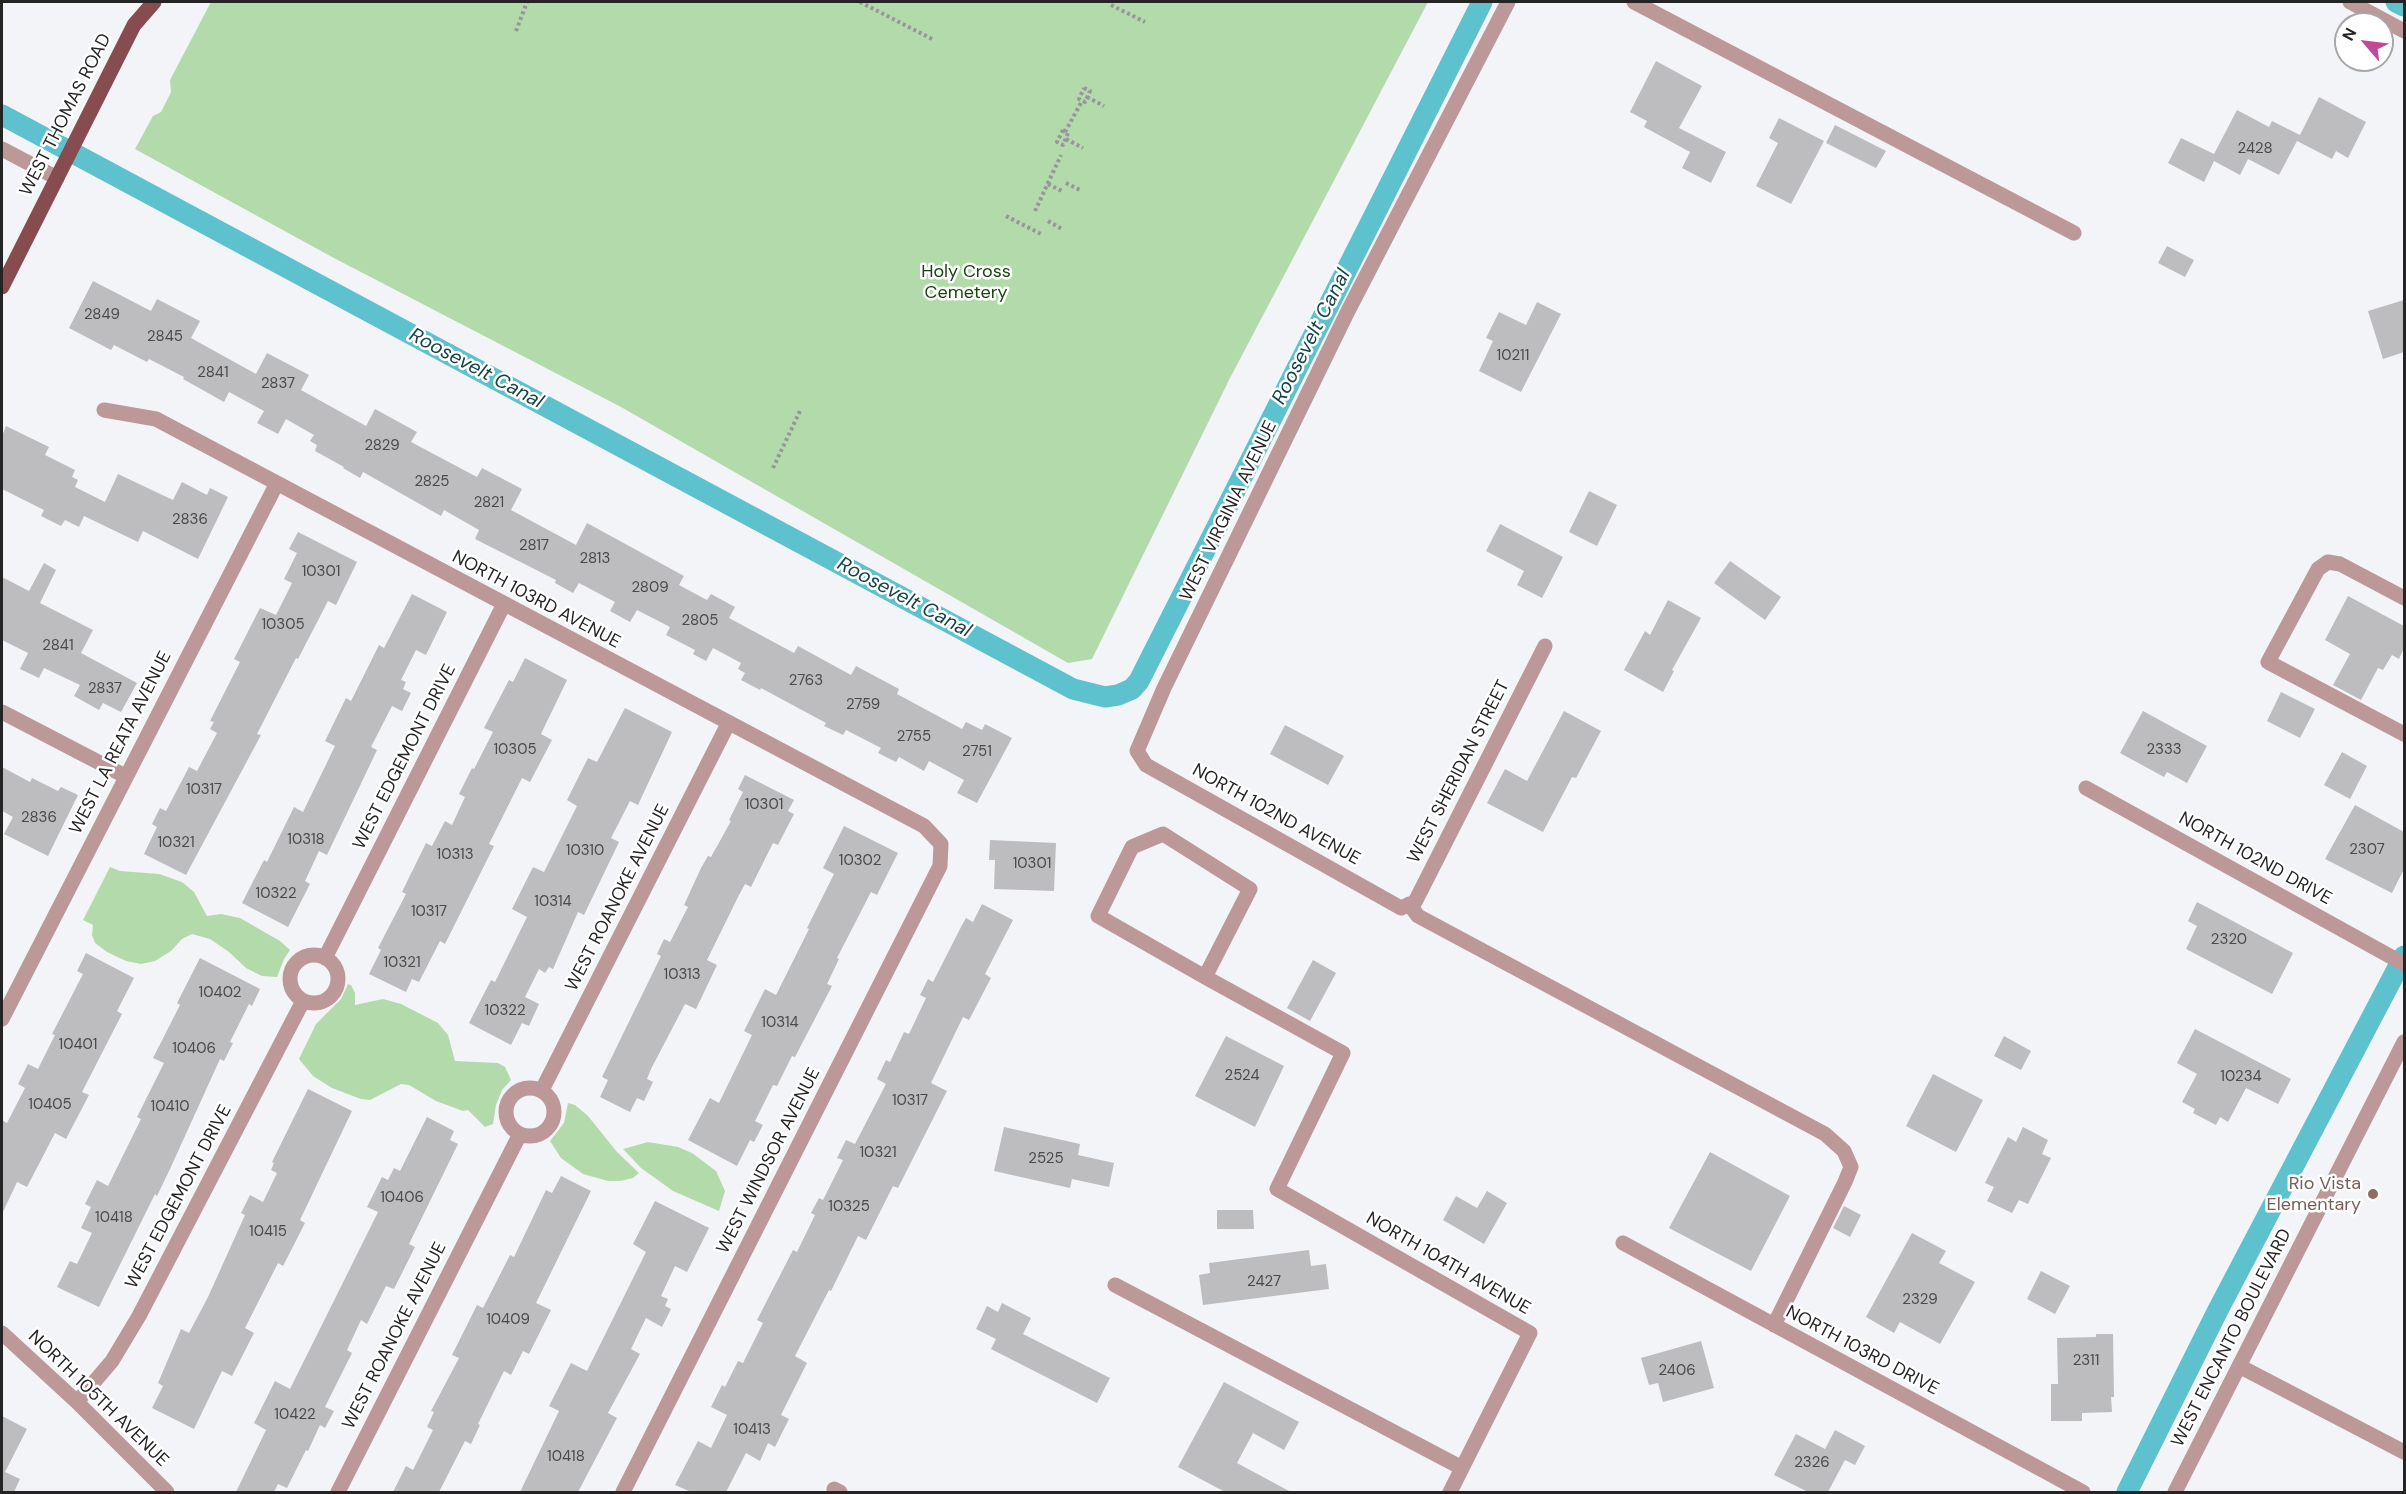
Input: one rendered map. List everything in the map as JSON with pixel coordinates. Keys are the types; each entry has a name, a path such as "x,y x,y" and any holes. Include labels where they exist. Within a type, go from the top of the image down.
{"main road":[{"name":"WEST THOMAS ROAD","path":"134,25 139,2"},
{"name":"WEST THOMAS ROAD","path":"2,287 134,25 154,2"}],"street":[{"name":"WEST VIRGINIA AVENUE","path":"1137,751 1164,688 1348,311 1508,2"},
{"path":"1634,2 2074,233"},
{"path":"2350,2 2404,31"},
{"path":"2,149 57,178"},
{"name":"NORTH 103RD AVENUE","path":"104,410 156,419 503,606 924,826 941,844"},
{"name":"WEST LA REATA AVENUE","path":"2,1019 276,485"},
{"path":"2404,598 2340,564 2328,562 2318,569 2268,662 2404,734"},
{"name":"WEST EDGEMONT DRIVE","path":"326,958 503,606"},
{"name":"WEST SHERIDAN STREET","path":"1405,906 1415,902 1545,646"},
{"path":"2,712 125,776"},
{"name":"WEST ROANOKE AVENUE","path":"542,1090 728,724"},
{"name":"NORTH 102ND AVENUE","path":"1137,751 1146,765 1405,906 1418,916 1825,1134 1844,1151 1851,1167 1845,1182 1774,1325"},
{"name":"NORTH 102ND DRIVE","path":"2086,788 2401,962"},
{"path":"1163,834 1250,889 1205,977 1098,916 1132,847 1163,834"},
{"name":"WEST WINDSOR AVENUE","path":"623,1492 940,866 941,844"},
{"path":"308,955 326,958 338,975 336,990 324,1001 309,1004 303,1001 295,996 289,981 294,965 308,955"},
{"name":"NORTH 104TH AVENUE","path":"1205,977 1343,1053 1277,1189 1530,1333 1450,1492"},
{"name":"WEST EDGEMONT DRIVE","path":"77,1402 112,1361 138,1316 303,1001"},
{"name":"WEST ENCANTO BOULEVARD","path":"2175,1492 2404,1041"},
{"path":"535,1087 542,1090 553,1102 554,1119 550,1126 536,1136 520,1134 514,1130 506,1116 509,1101 520,1089 535,1087"},
{"name":"WEST ROANOKE AVENUE","path":"338,1492 520,1134"},
{"name":"NORTH 103RD DRIVE","path":"1623,1243 2083,1492"},
{"path":"1114,1285 1462,1468"},
{"name":"NORTH 105TH AVENUE","path":"2,1333 77,1402 167,1492"},
{"path":"2239,1366 2404,1452"}],"path":[{"path":"516,31 527,2"},
{"path":"860,2 934,40"},
{"path":"1111,6 1144,22"},
{"path":"1084,88 1090,91 1085,102 1082,100 1079,99 1084,88"},
{"path":"1088,97 1104,105"},
{"path":"1065,132 1068,133 1063,145 1057,142 1082,100"},
{"path":"1066,139 1083,148"},
{"path":"1035,210 1061,155"},
{"path":"1066,183 1082,191"},
{"path":"1048,184 1062,191"},
{"path":"1006,216 1041,234"},
{"path":"1048,221 1062,229"},
{"path":"773,468 800,411"}],"green space":[{"name":"Holy Cross Cemetery","path":"211,2 1428,2 1229,380 1092,659 1068,663 621,407 332,257 135,149 153,116 161,112 171,92 170,80"},
{"path":"110,867 120,871 159,874 182,882 194,892 207,916 221,914 240,918 280,941 290,950 277,977 262,976 246,968 210,939 192,934 182,939 171,951 155,961 141,964 126,961 107,952 95,943 92,935 93,925 83,920"},
{"path":"348,984 355,993 355,1005 383,999 401,1004 438,1023 448,1035 455,1061 498,1063 505,1067 511,1080 502,1090 496,1105 493,1124 485,1127 468,1110 463,1111 436,1101 409,1085 401,1084 370,1100 332,1088 313,1076 299,1059 316,1024 341,999"},
{"path":"568,1103 575,1105 588,1116 617,1152 639,1173 633,1178 608,1181 583,1174 561,1158 550,1141 564,1123"},
{"path":"648,1142 678,1147 692,1153 716,1171 725,1191 719,1211 673,1191 641,1168 623,1149"}],"building":[{"path":"1656,61 1702,86 1679,128 1726,152 1711,183 1682,168 1690,152 1644,127 1647,121 1630,112"},
{"path":"2319,97 2366,122 2348,158 2336,151 2332,159 2297,141 2279,175 2248,159 2240,175 2214,161 2204,182 2168,163 2181,138 2214,154 2237,110 2269,127 2272,121 2300,135"},
{"path":"1779,118 1824,141 1791,204 1756,186 1778,143 1769,138"},
{"path":"1835,125 1886,151 1876,168 1826,143"},
{"path":"2167,246 2194,260 2185,277 2158,263"},
{"path":"93,281 151,311 157,299 200,321 191,338 256,374 267,353 309,375 301,390 366,426 375,409 417,432 411,442 477,477 482,468 522,489 511,510 576,545 587,523 684,576 679,585 707,600 711,594 735,607 729,618 794,653 798,646 851,675 856,666 899,689 897,694 962,729 966,722 982,730 985,724 1012,738 977,803 957,793 964,780 929,761 924,771 899,757 896,762 878,753 881,748 846,730 843,735 824,726 826,723 761,688 760,690 741,680 745,673 738,669 741,663 713,648 706,661 693,654 695,650 666,635 670,627 637,610 630,622 610,611 615,602 579,583 573,593 555,583 556,580 475,539 479,530 444,510 441,516 363,472 360,478 315,451 317,445 310,441 314,435 286,419 278,434 257,423 264,411 229,392 224,402 149,359 147,362 114,345 111,350 69,328"},
{"path":"2404,300 2404,352 2383,359 2368,311"},
{"path":"1537,302 1561,314 1521,392 1479,371 1493,341 1486,338 1499,312 1526,325"},
{"path":"6,426 49,447 45,455 75,470 72,477 78,480 75,487 105,502 118,474 173,500 182,482 207,495 210,488 228,497 198,559 143,531 138,542 84,516 79,527 65,520 61,526 41,516 44,510 2,489 2,436"},
{"path":"1589,491 1617,505 1597,546 1569,532"},
{"path":"1500,524 1563,557 1542,598 1517,585 1524,571 1486,551"},
{"path":"298,532 357,562 336,605 328,601 298,659 296,658 257,734 261,735 186,875 144,854 157,827 152,824 160,808 166,811 189,767 197,771 217,733 210,729 214,722 210,721 240,662 234,659 260,608 276,615 292,583 284,579 297,553 289,549"},
{"path":"1730,561 1781,597 1765,620 1714,583"},
{"path":"44,563 56,570 40,603 93,630 81,653 137,683 121,712 103,703 99,710 74,696 80,685 44,668 39,678 20,669 28,653 2,640 2,577 29,591"},
{"path":"412,594 447,612 426,655 416,650 401,680 406,682 403,689 411,693 402,711 392,706 371,747 377,750 327,855 319,851 305,881 310,884 288,927 242,903 264,860 267,862 294,807 303,812 335,746 325,741 346,698 351,701 379,645 384,648"},
{"path":"2348,596 2404,626 2404,648 2399,659 2392,655 2383,670 2378,668 2361,700 2333,685 2350,654 2325,640"},
{"path":"1668,600 1701,618 1672,670 1674,671 1663,692 1624,670 1645,631 1650,635"},
{"path":"525,658 567,680 541,734 552,740 530,782 522,778 489,844 494,846 445,944 440,941 419,982 412,979 406,992 369,974 381,950 378,948 406,894 402,892 426,843 432,846 445,821 452,825 465,797 459,794 493,732 484,728 509,680 513,682"},
{"path":"2281,692 2315,709 2300,738 2267,721"},
{"path":"625,708 672,732 638,805 630,801 611,838 619,842 584,915 578,912 553,969 549,967 545,973 539,969 525,997 539,1004 529,1026 522,1023 511,1045 469,1023 491,980 495,982 527,917 512,909 533,867 544,872 577,806 567,800 588,758 597,762"},
{"path":"1564,711 1601,731 1576,778 1572,777 1543,832 1487,803 1505,769 1527,781"},
{"path":"2143,711 2207,746 2187,783 2167,772 2164,777 2120,753"},
{"path":"1285,725 1344,756 1328,785 1270,754"},
{"path":"2342,752 2367,766 2350,799 2324,785"},
{"path":"2,767 30,782 32,778 58,791 61,787 78,795 48,856 4,834 13,817 2,811"},
{"path":"745,775 794,800 788,811 794,814 778,845 773,843 751,887 745,884 707,960 717,965 696,1009 685,1004 651,1069 647,1079 653,1082 644,1101 637,1098 630,1112 600,1097 608,1080 602,1077 661,956 657,954 664,939 670,942 688,907 684,905 701,868 708,856 711,857 731,821 729,820 743,792 738,789"},
{"path":"2355,805 2404,832 2404,869 2392,893 2325,859"},
{"path":"844,826 898,853 877,895 871,892 837,958 839,959 827,984 832,986 795,1057 792,1056 777,1086 773,1085 755,1121 763,1125 754,1142 750,1140 737,1166 688,1140 710,1098 719,1103 752,1035 744,1031 765,989 776,995 809,929 807,928 834,874 823,868"},
{"path":"990,840 1056,843 1054,891 994,889 995,860 989,860"},
{"path":"2197,902 2293,953 2272,994 2186,949 2197,926 2188,921"},
{"path":"982,904 1013,920 985,974 991,978 969,1020 963,1017 931,1083 947,1091 898,1188 893,1186 866,1240 858,1236 795,1356 807,1363 781,1415 789,1419 775,1447 768,1443 760,1461 746,1453 726,1492 691,1492 675,1485 698,1441 711,1448 727,1415 711,1407 722,1385 725,1387 738,1361 743,1363 763,1323 757,1320 793,1250 797,1252 815,1215 811,1213 819,1198 823,1200 843,1160 837,1158 846,1140 855,1144 886,1084 877,1079 886,1060 890,1062 904,1032 909,1034 926,998 920,995 928,979 933,982 966,918 973,922"},
{"path":"86,953 134,978 117,1011 122,1014 82,1092 89,1095 66,1139 55,1133 27,1187 17,1182 2,1214 2,1120 7,1123 25,1088 18,1084 28,1064 38,1069 55,1035 52,1034 83,974 77,971"},
{"path":"200,958 260,989 252,1006 249,1004 230,1042 233,1043 224,1061 220,1059 157,1196 155,1194 99,1307 57,1287 70,1261 77,1264 92,1233 81,1228 91,1207 85,1204 97,1180 108,1186 141,1119 137,1117 164,1063 153,1058 180,1005 177,1003"},
{"path":"1313,960 1336,973 1310,1021 1287,1008"},
{"path":"2195,1029 2291,1079 2278,1104 2246,1088 2228,1122 2220,1117 2216,1125 2193,1113 2195,1109 2182,1102 2197,1074 2177,1063"},
{"path":"1226,1036 1284,1066 1255,1127 1195,1096"},
{"path":"2004,1036 2031,1051 2021,1070 1994,1056"},
{"path":"1933,1074 1983,1100 1956,1152 1906,1126"},
{"path":"308,1089 352,1111 300,1220 305,1223 283,1266 278,1263 245,1328 254,1333 232,1376 222,1371 194,1429 152,1408 163,1386 158,1383 181,1329 189,1333 208,1297 245,1215 241,1213 250,1195 263,1202 277,1173 271,1170 274,1163 272,1162"},
{"path":"427,1117 454,1131 450,1140 458,1144 409,1244 415,1247 394,1289 386,1286 367,1324 361,1320 347,1350 352,1353 325,1407 334,1411 325,1428 320,1425 287,1488 278,1484 274,1492 236,1492 266,1430 254,1423 275,1381 290,1389 378,1212 367,1207 382,1177 388,1180 394,1168 400,1171"},
{"path":"1004,1127 1080,1144 1078,1155 1114,1163 1109,1187 1072,1179 1070,1188 994,1171"},
{"path":"2023,1127 2048,1140 2042,1154 2051,1158 2028,1204 2019,1200 2012,1213 1987,1201 1994,1187 1985,1183 2008,1137 2016,1142"},
{"path":"1710,1152 1790,1196 1751,1271 1669,1228"},
{"path":"561,1176 591,1191 536,1303 551,1310 529,1354 523,1351 511,1375 504,1371 478,1424 480,1425 471,1444 465,1441 439,1492 393,1492 406,1466 413,1470 433,1430 427,1427 434,1412 431,1411 459,1358 452,1355 477,1305 483,1308 510,1255 514,1257 546,1190 552,1193"},
{"path":"1487,1191 1507,1203 1484,1244 1443,1220 1456,1196 1477,1208"},
{"path":"655,1201 709,1228 687,1272 675,1266 661,1296 668,1299 665,1306 671,1309 662,1327 646,1318 631,1349 640,1354 608,1413 617,1418 578,1492 520,1492 559,1411 549,1406 571,1363 587,1371 646,1252 633,1244"},
{"path":"1844,1206 1861,1215 1850,1237 1833,1228"},
{"path":"1217,1210 1253,1210 1254,1229 1217,1229"},
{"path":"1912,1233 1946,1251 1939,1263 1975,1282 1940,1344 1900,1322 1894,1333 1866,1317"},
{"path":"1309,1250 1311,1266 1326,1264 1329,1289 1203,1305 1199,1275 1210,1273 1209,1263"},
{"path":"2041,1271 2070,1286 2055,1314 2027,1299"},
{"path":"1002,1303 1031,1318 1023,1334 1110,1378 1097,1403 991,1349 996,1339 976,1329 987,1306 998,1312"},
{"path":"2096,1334 2113,1334 2114,1397 2111,1397 2112,1412 2082,1413 2082,1421 2051,1421 2051,1384 2058,1384 2057,1338 2096,1337"},
{"path":"1701,1341 1714,1388 1663,1402 1658,1383 1649,1385 1641,1358"},
{"path":"1224,1382 1299,1422 1284,1450 1253,1433 1237,1463 1291,1492 1225,1492 1178,1467"},
{"path":"2,1416 27,1429 5,1472 20,1479 14,1492 2,1492"},
{"path":"1835,1430 1865,1446 1855,1465 1845,1460 1828,1492 1808,1492 1774,1475 1796,1434 1825,1449"}],"waterway":[{"name":"Roosevelt Canal","path":"2,115 1073,689 1105,697 1132,689 1139,681 1482,2"},
{"name":"Roosevelt Canal","path":"2396,2 2404,6"},
{"path":"2127,1492 2218,1310 2404,956"}],"place":[{"name":"Rio Vista Elementary","path":"2373,1194"}]}
